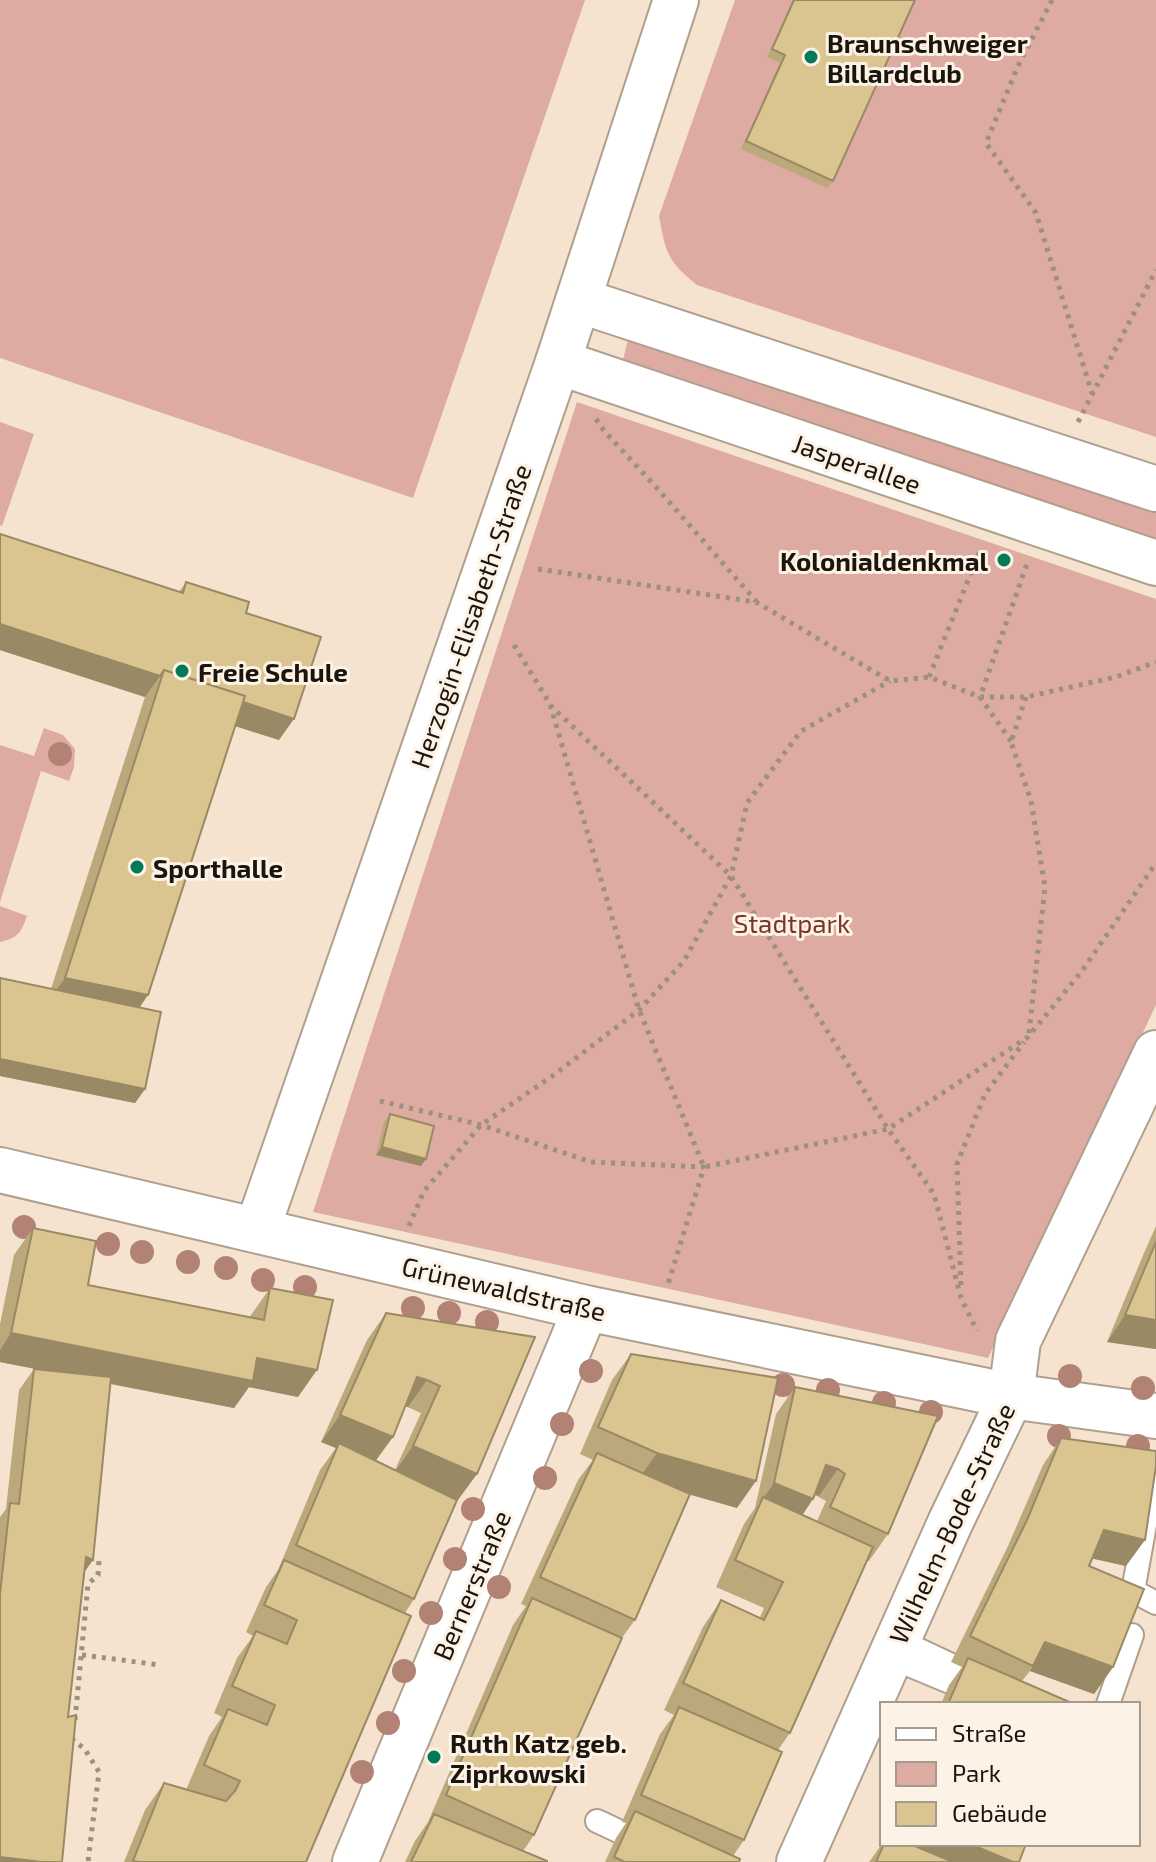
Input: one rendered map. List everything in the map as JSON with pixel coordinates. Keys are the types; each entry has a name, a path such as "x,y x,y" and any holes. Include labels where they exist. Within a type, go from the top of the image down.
{"street":[{"name":"Herzogin-Elisabeth-Straße","path":"257,1230 558,362 676,0"},
{"path":"578,300 1156,489"},
{"name":"Jasperallee","path":"558,362 1156,563"},
{"name":"Wilhelm-Bode-Straße","path":"799,1862 950,1523 1011,1396 1018,1341 1156,1053"},
{"name":"Grünewaldstraße","path":"0,1170 586,1308 1011,1396 1156,1416"},
{"name":"Bernerstraße","path":"355,1862 586,1308"}],"lane":[{"path":"1156,1464 1133,1591 1156,1603"},
{"path":"1109,1702 1132,1635"},
{"path":"894,1649 999,1702"},
{"path":"894,1649 1029,1702"},
{"path":"597,1821 684,1862"}],"path":[{"path":"1052,0 1018,66 986,143 1036,213 1092,393"},
{"path":"1078,423 1156,270"},
{"path":"558,362 605,432 756,602 890,681"},
{"path":"929,677 981,548"},
{"path":"980,697 1027,564"},
{"path":"538,569 756,602"},
{"path":"514,645 550,704 731,876 888,1129 934,1194 961,1298 978,1334"},
{"path":"407,1231 424,1191 481,1125 639,1010 684,961 731,876 747,803 801,731 890,681 929,677 980,697 1026,697 1116,677 1156,662"},
{"path":"980,697 1011,742 1031,801 1045,887 1028,1037"},
{"path":"1011,742 1026,697"},
{"path":"550,704 639,1010 704,1167 667,1286"},
{"path":"961,1298 957,1164 985,1094 1082,971 1156,863"},
{"path":"380,1101 481,1125 591,1162 704,1167 888,1129 1028,1037"},
{"path":"88,1862 99,1772 84,1748 73,1741 88,1584 98,1575 99,1561"},
{"path":"82,1655 160,1665"}],"green space":[{"path":"0,0 585,0 413,498 0,358"},
{"path":"735,0 1156,0 1156,437 697,285 679,269 666,248 659,216"},
{"path":"629,335 1156,511 1156,545 621,368"},
{"name":"Stadtpark","path":"577,402 1156,599 1156,1005 988,1358 313,1212"},
{"path":"0,422 34,434 2,526 0,525"},
{"path":"44,728 63,735 75,749 74,767 69,781 41,771 0,902 0,745 34,756"},
{"path":"0,906 27,916 18,934 0,942"}],"building":[{"path":"794,0 915,0 833,181 746,141 785,55 772,49"},
{"path":"0,534 183,593 186,582 249,602 246,613 321,637 294,719 243,702 245,696 164,670 160,676 0,624"},
{"path":"164,670 245,696 148,995 65,978"},
{"path":"0,978 161,1012 145,1089 0,1059"},
{"path":"390,1114 434,1126 426,1159 382,1147"},
{"path":"33,1228 96,1241 88,1285 264,1320 270,1288 333,1300 317,1370 257,1358 253,1381 11,1333"},
{"path":"1156,1242 1156,1320 1125,1315"},
{"path":"386,1313 535,1337 477,1474 413,1446 440,1386 427,1380 417,1377 393,1437 340,1415"},
{"path":"631,1354 778,1378 756,1481 657,1453 598,1427"},
{"path":"34,1369 111,1377 93,1560 86,1557 68,1717 76,1715 62,1862 0,1857 0,1594 10,1503 19,1504"},
{"path":"795,1387 938,1416 888,1534 830,1507 845,1474 838,1469 826,1465 813,1499 774,1483"},
{"path":"1061,1438 1156,1451 1145,1540 1104,1530 1089,1566 1144,1589 1113,1667 1045,1642 1033,1666 970,1636 1027,1520"},
{"path":"339,1443 457,1500 414,1599 296,1545"},
{"path":"597,1453 690,1494 635,1620 540,1577"},
{"path":"763,1497 873,1547 790,1733 683,1683 721,1600 764,1620 783,1582 735,1560"},
{"path":"284,1560 411,1616 306,1862 133,1861 164,1783 226,1801 235,1791 240,1781 204,1765 228,1709 267,1725 275,1705 232,1686 256,1631 287,1644 297,1620 264,1605"},
{"path":"532,1598 622,1638 534,1835 446,1795"},
{"path":"968,1658 1069,1702 949,1702"},
{"path":"679,1707 782,1752 744,1840 641,1795"},
{"path":"635,1811 740,1859 739,1862 625,1862 614,1857"},
{"path":"434,1814 547,1861 547,1862 411,1862"},
{"path":"883,1846 915,1846 953,1862 876,1862"},
{"path":"975,1846 1025,1846 1019,1862"}],"place":[{"name":"Braunschweiger Billardclub","path":"811,57"},
{"name":"Kolonialdenkmal","path":"1004,560"},
{"name":"Freie Schule","path":"182,671"},
{"name":"Sporthalle","path":"137,867"},
{"name":"Ruth Katz geb. Ziprkowski","path":"434,1757"}]}
